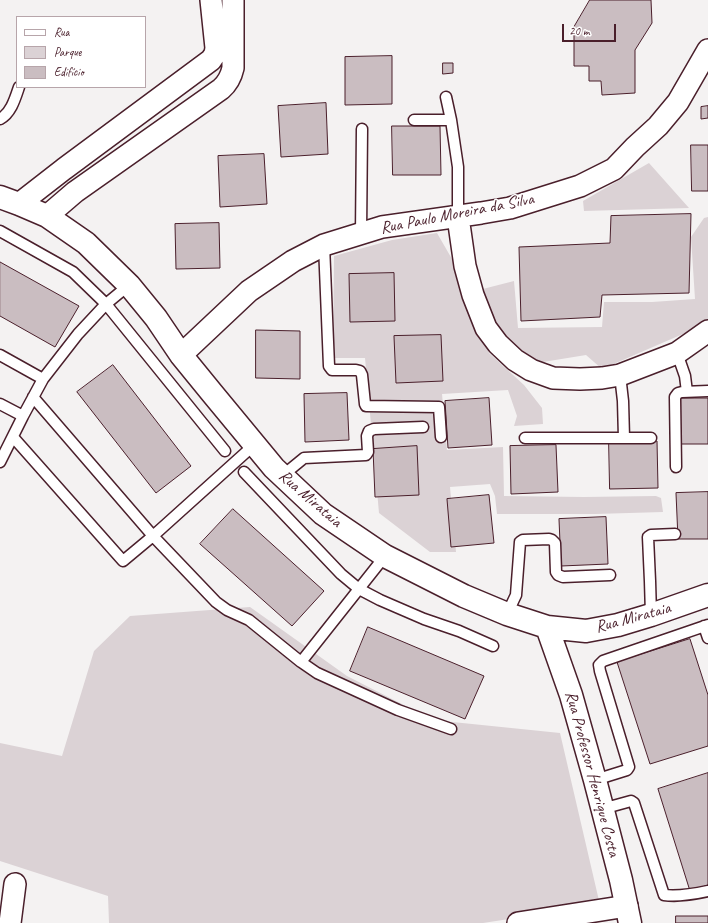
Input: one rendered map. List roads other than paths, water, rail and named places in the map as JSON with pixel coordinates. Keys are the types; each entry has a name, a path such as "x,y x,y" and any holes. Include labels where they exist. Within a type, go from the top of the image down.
{"street":[{"path":"9,201 64,169 211,60 215,54 216,48 211,0"},
{"path":"47,216 75,192 222,89 231,76 233,68 234,0"},
{"name":"Rua Paulo Moreira da Silva","path":"181,355 249,291 293,261 324,245 382,227 458,217 510,208 580,186 614,169 658,126 678,102 702,63 708,50"},
{"name":"Rua Mirataia","path":"9,201 47,216 86,243 129,285 156,318 181,355 274,468 323,514 385,556 464,596 508,614 547,627 586,631 618,625 708,595"},
{"path":"458,217 465,266 473,295 486,328 498,344 515,360 531,370 553,378 580,379 620,375 677,353 708,331"},
{"name":"Rua Professor Henrique Costa","path":"547,627 571,694 595,780 629,914"},
{"path":"10,923 15,884"},
{"path":"518,923 629,914"}],"lane":[{"path":"0,119 6,116 19,88"},
{"path":"446,97 458,167 458,217"},
{"path":"414,120 451,120"},
{"path":"361,234 362,129"},
{"path":"0,231 73,272 106,304 225,451"},
{"path":"324,245 329,366 332,370 360,371 362,375 366,406 438,407 441,437"},
{"path":"1,459 43,379 78,334 106,304 129,285"},
{"path":"677,353 686,376 687,392"},
{"path":"0,355 43,379"},
{"path":"620,375 623,401 624,438"},
{"path":"676,467 675,397 678,393 708,391"},
{"path":"33,397 153,536 216,602 227,610 249,620 317,673 398,710 451,729"},
{"path":"0,404 23,416"},
{"path":"282,476 304,458 366,455 368,452 367,436 369,431 423,427"},
{"path":"13,437 123,560 153,536 254,445"},
{"path":"525,438 651,438"},
{"path":"244,472 340,574 359,589 416,616 459,631 493,646"},
{"path":"651,615 648,537 651,535 674,534"},
{"path":"508,614 516,595 520,542 523,540 552,540 555,543 556,572 558,575 563,577 610,575"},
{"path":"301,662 385,556"},
{"path":"595,780 627,770 629,767 599,665 603,661 706,625 708,638"},
{"path":"602,809 630,801 634,803 664,895 691,894 708,891"}]}
